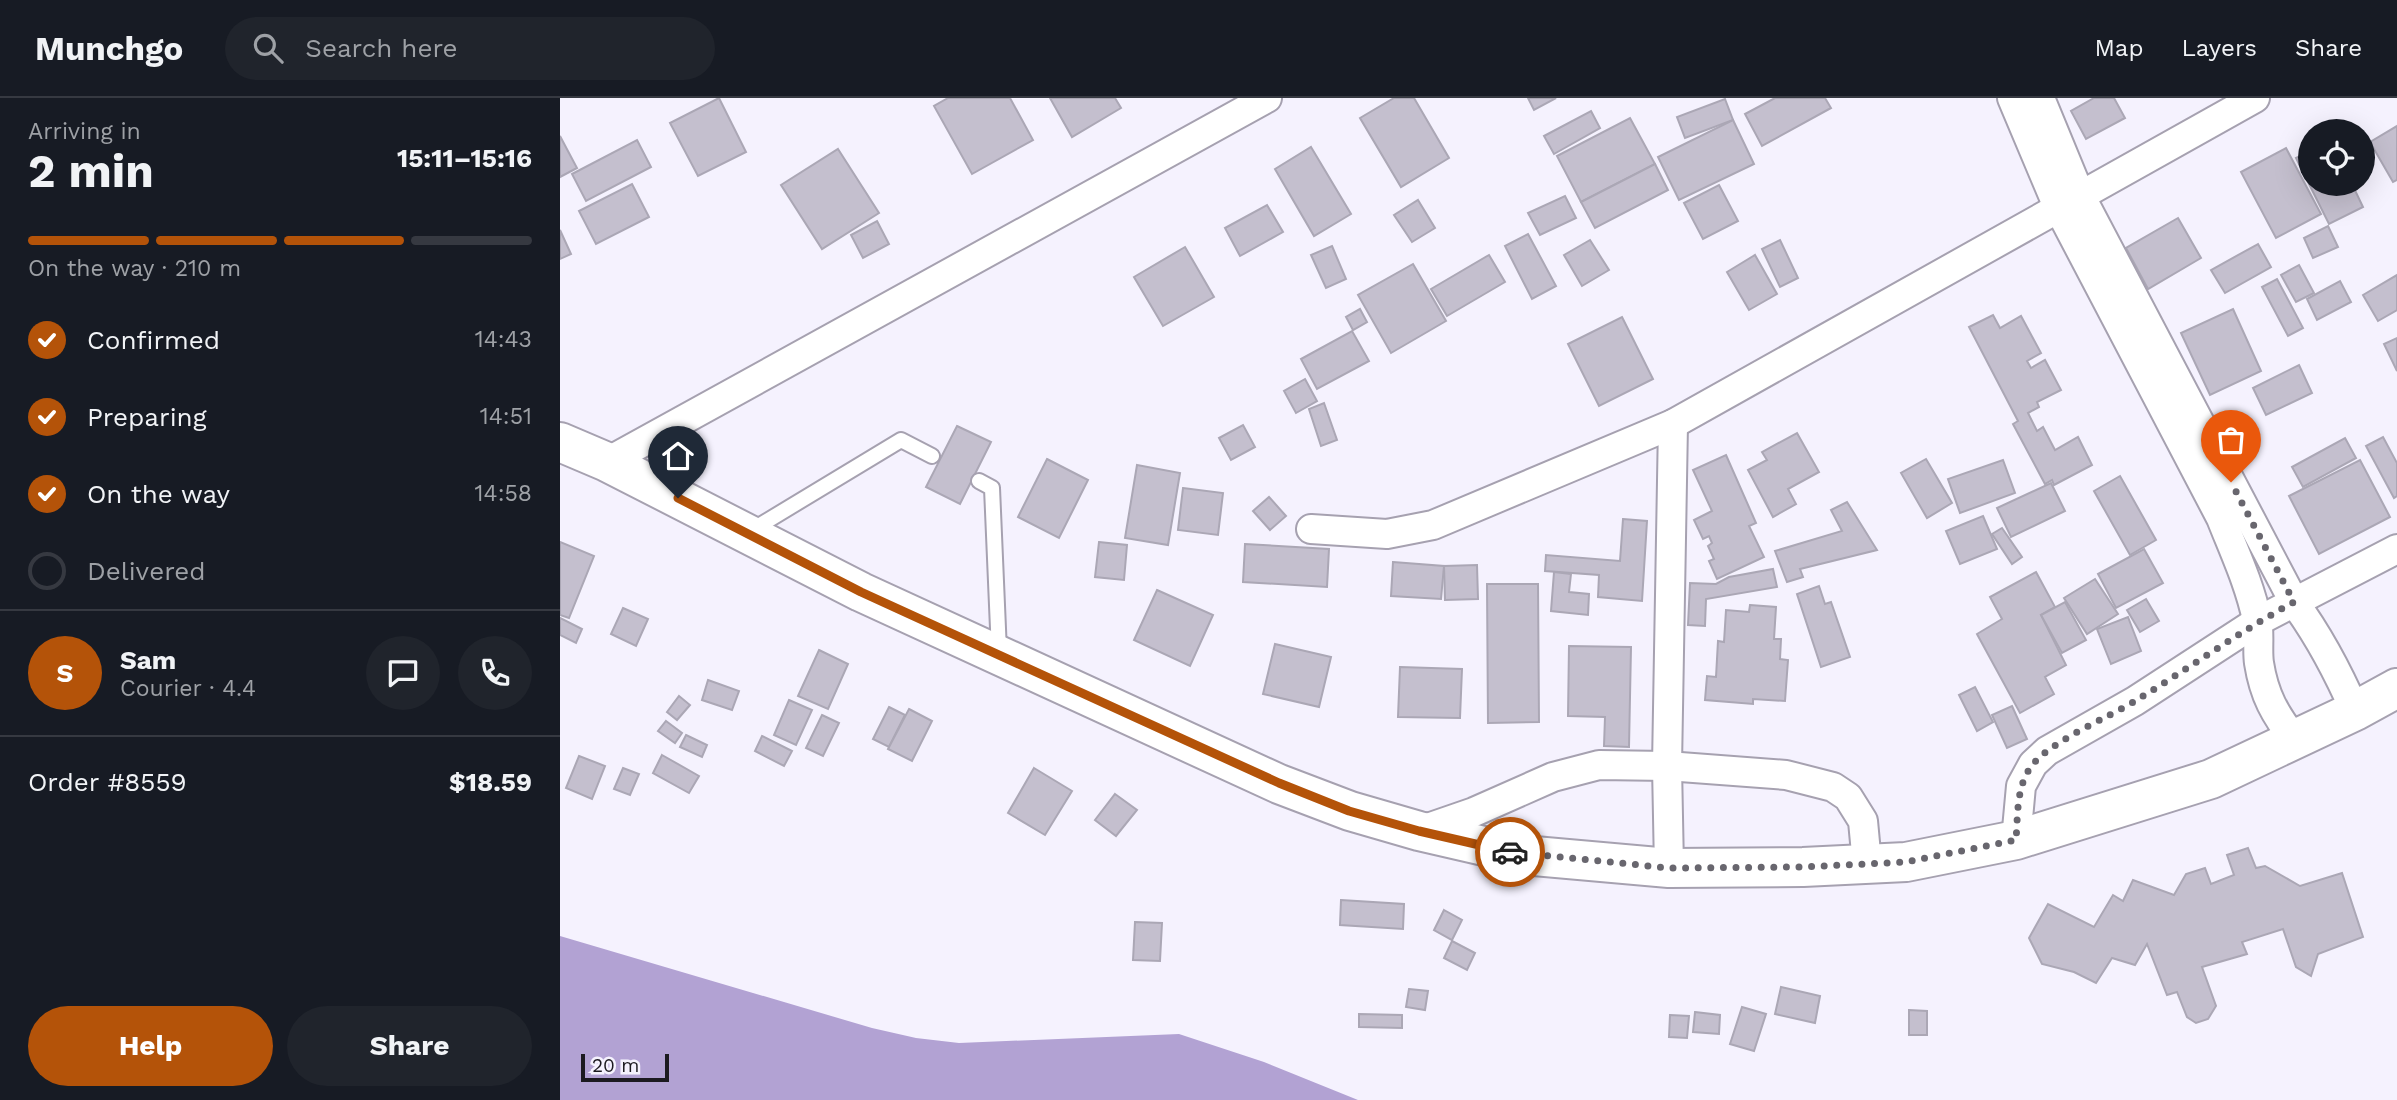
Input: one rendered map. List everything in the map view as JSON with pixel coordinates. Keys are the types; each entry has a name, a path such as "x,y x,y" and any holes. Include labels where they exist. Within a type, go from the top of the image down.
{"highway":[{"path":"560,442 607,462 861,592 1279,783 1349,811 1419,831 1523,855 1669,868 1906,862 2016,840 2211,779 2355,711 2397,688"}],"street":[{"path":"607,462 1267,98"},
{"path":"2012,98 2294,602 2315,631 2337,670 2355,711"},
{"path":"2040,98 2069,201 2221,518 2258,621 2259,662 2267,694 2276,716 2295,740"},
{"path":"1311,529 1387,534 1433,525 1672,424 2255,98"},
{"path":"1669,868 1667,766 1672,424"},
{"path":"2016,840 2021,786 2032,764 2047,751 2135,701 2258,621 2397,549"},
{"path":"1419,831 1474,812 1553,777 1599,765 1667,766 1786,775 1833,787 1849,797 1863,821 1867,864"}],"lane":[{"path":"748,533 901,440 932,456"},
{"path":"979,481 992,488 1000,657"}],"shaded area":[{"path":"560,936 872,1028 916,1038 959,1043 1179,1034 1264,1062 1358,1100 560,1100"}],"building":[{"path":"719,98 746,152 698,176 670,123"},
{"path":"948,98 1010,98 1033,140 972,174 934,106"},
{"path":"1050,98 1115,98 1121,108 1072,137"},
{"path":"1394,98 1414,98 1449,158 1401,187 1360,118"},
{"path":"1528,98 1556,98 1534,110"},
{"path":"1775,98 1825,98 1831,108 1762,146 1745,114"},
{"path":"2094,98 2114,98 2125,118 2086,139 2071,111"},
{"path":"1725,99 1733,120 1685,138 1677,117"},
{"path":"1591,111 1600,128 1554,154 1544,136"},
{"path":"1630,118 1655,164 1581,202 1557,156"},
{"path":"1733,120 1754,164 1679,200 1658,157"},
{"path":"2397,126 2397,180 2393,182 2375,151 2375,139"},
{"path":"560,136 577,168 560,177"},
{"path":"637,140 651,167 586,201 572,174"},
{"path":"1311,147 1351,214 1314,236 1275,169"},
{"path":"2286,148 2298,171 2298,196 2311,196 2321,214 2276,238 2241,172"},
{"path":"838,149 879,213 822,249 781,185"},
{"path":"1655,164 1668,190 1595,228 1581,202"},
{"path":"632,184 649,217 596,244 579,211"},
{"path":"1719,185 1738,221 1703,239 1684,203"},
{"path":"1565,196 1576,218 1540,235 1528,213"},
{"path":"2315,196 2358,196 2363,207 2329,224"},
{"path":"1418,200 1435,228 1412,242 1394,215"},
{"path":"1267,205 1283,232 1240,256 1225,228"},
{"path":"2178,218 2201,258 2148,289 2126,248"},
{"path":"877,221 889,244 863,258 851,235"},
{"path":"2328,226 2338,247 2313,258 2304,238"},
{"path":"560,230 571,254 560,259"},
{"path":"1528,234 1556,286 1532,299 1505,246"},
{"path":"1590,240 1609,270 1582,286 1564,255"},
{"path":"1780,240 1798,278 1780,287 1762,249"},
{"path":"2258,244 2271,267 2225,293 2211,270"},
{"path":"1332,246 1346,279 1326,288 1311,255"},
{"path":"1185,247 1214,297 1163,326 1134,277"},
{"path":"1489,255 1505,282 1447,316 1431,289"},
{"path":"1755,255 1777,294 1749,310 1727,272"},
{"path":"1413,264 1446,321 1391,353 1358,295"},
{"path":"2299,265 2314,293 2296,302 2281,275"},
{"path":"2397,275 2397,310 2378,321 2363,295"},
{"path":"2277,279 2303,328 2288,336 2262,287"},
{"path":"2340,281 2351,302 2317,320 2307,299"},
{"path":"1360,309 1367,322 1353,330 1346,317"},
{"path":"2233,309 2261,371 2210,395 2181,333"},
{"path":"1993,315 2000,328 2021,316 2041,353 2027,361 2031,368 2045,360 2061,390 2037,402 2039,407 2028,413 2037,431 2043,427 2055,450 2078,437 2092,465 2054,485 2052,480 2045,484 2013,424 2018,421 1969,327"},
{"path":"1622,317 1653,379 1599,406 1568,344"},
{"path":"1352,331 1369,361 1317,389 1301,359"},
{"path":"2397,338 2397,371 2384,344"},
{"path":"2299,365 2312,393 2266,415 2253,388"},
{"path":"1305,379 1317,401 1296,413 1284,391"},
{"path":"1324,403 1337,440 1321,446 1309,409"},
{"path":"1243,425 1255,447 1231,460 1219,438"},
{"path":"957,426 991,442 960,504 926,487"},
{"path":"1797,433 1819,472 1788,489 1796,504 1773,517 1748,470 1767,460 1762,452"},
{"path":"2383,437 2397,463 2397,496 2394,498 2366,446"},
{"path":"2345,438 2356,458 2303,487 2292,467"},
{"path":"1726,455 1756,523 1749,526 1764,557 1717,579 1709,561 1714,559 1708,546 1712,543 1709,536 1703,539 1694,520 1712,511 1693,470"},
{"path":"1047,459 1088,480 1059,538 1018,517"},
{"path":"1926,459 1952,503 1927,518 1901,473"},
{"path":"2003,460 2015,493 1960,513 1948,479"},
{"path":"2360,460 2390,517 2319,554 2289,496"},
{"path":"1137,465 1180,473 1168,545 1125,538"},
{"path":"2120,476 2156,540 2130,555 2094,491"},
{"path":"2051,483 2065,511 2011,537 1997,508"},
{"path":"1183,488 1223,493 1218,535 1178,530"},
{"path":"1269,497 1286,516 1270,530 1253,511"},
{"path":"1847,502 1877,550 1800,569 1803,577 1787,582 1775,551 1842,531 1831,510"},
{"path":"1983,516 1997,549 1960,564 1946,531"},
{"path":"1623,519 1647,521 1642,601 1598,597 1599,575 1545,571 1546,555 1620,561"},
{"path":"2002,528 2022,557 2012,564 1992,534"},
{"path":"560,542 594,556 569,618 560,615"},
{"path":"1099,542 1127,545 1124,580 1095,577"},
{"path":"1245,544 1329,549 1327,587 1243,582"},
{"path":"2144,549 2163,583 2116,608 2098,574"},
{"path":"1393,562 1444,566 1441,599 1391,596"},
{"path":"1477,565 1478,599 1445,600 1444,566"},
{"path":"1773,569 1777,587 1706,599 1705,626 1688,625 1690,583 1716,584 1729,577"},
{"path":"1554,572 1571,574 1569,592 1589,594 1588,615 1551,611"},
{"path":"2036,572 2055,607 2041,615 2066,665 2045,677 2054,694 2020,713 1977,634 2002,619 1990,597"},
{"path":"2095,579 2118,614 2087,634 2064,598"},
{"path":"1487,584 1538,584 1539,722 1488,723"},
{"path":"1819,586 1825,604 1831,602 1850,657 1821,667 1797,594"},
{"path":"1157,590 1213,615 1190,666 1134,640"},
{"path":"2146,599 2159,621 2140,632 2127,610"},
{"path":"2065,602 2086,640 2062,653 2041,615"},
{"path":"1750,605 1776,607 1774,639 1781,639 1780,659 1788,660 1785,701 1753,699 1753,704 1705,700 1707,676 1716,677 1718,641 1724,642 1726,610 1749,612"},
{"path":"623,608 648,619 636,646 611,634"},
{"path":"2128,617 2141,651 2111,664 2097,629"},
{"path":"560,618 582,629 576,643 560,635"},
{"path":"1275,644 1331,657 1319,707 1263,694"},
{"path":"1569,646 1631,647 1629,747 1604,746 1605,717 1568,716"},
{"path":"819,650 848,664 828,709 798,696"},
{"path":"1400,667 1462,669 1460,718 1398,717"},
{"path":"708,680 739,691 732,710 702,700"},
{"path":"1975,687 1993,722 1977,731 1959,695"},
{"path":"679,696 690,705 677,720 667,712"},
{"path":"789,700 812,710 796,745 774,735"},
{"path":"2012,706 2027,739 2007,748 1992,715"},
{"path":"889,707 905,715 889,747 873,739"},
{"path":"909,709 932,721 912,761 888,749"},
{"path":"822,715 839,723 823,756 806,748"},
{"path":"666,721 682,733 675,743 658,731"},
{"path":"686,735 707,745 702,757 680,747"},
{"path":"762,736 792,751 784,766 755,751"},
{"path":"662,755 699,776 689,793 653,773"},
{"path":"579,756 605,766 592,799 566,788"},
{"path":"623,768 639,774 630,795 614,789"},
{"path":"1034,768 1072,791 1045,835 1008,813"},
{"path":"1115,794 1137,810 1116,836 1095,820"},
{"path":"2248,848 2256,868 2265,866 2300,886 2342,873 2363,937 2318,954 2311,976 2296,967 2283,929 2242,942 2247,954 2202,967 2216,1006 2208,1019 2196,1023 2187,1017 2177,992 2167,995 2147,944 2135,965 2112,958 2096,983 2074,972 2042,964 2029,938 2048,904 2094,927 2113,895 2123,901 2133,880 2174,895 2186,874 2205,868 2211,884 2234,875 2227,855"},
{"path":"1341,900 1404,904 1403,929 1340,925"},
{"path":"1444,910 1462,920 1452,940 1434,930"},
{"path":"1135,922 1162,923 1160,961 1133,960"},
{"path":"1452,941 1475,953 1467,970 1444,958"},
{"path":"1781,987 1820,996 1815,1023 1775,1014"},
{"path":"1409,989 1428,991 1425,1010 1406,1007"},
{"path":"1742,1007 1766,1014 1754,1051 1730,1044"},
{"path":"1909,1010 1927,1011 1927,1035 1909,1035"},
{"path":"1695,1012 1720,1015 1719,1034 1693,1032"},
{"path":"1359,1014 1402,1015 1402,1028 1359,1027"},
{"path":"1670,1015 1689,1016 1687,1038 1669,1037"}],"way so far":[{"path":"1510,852 1669,868 1803,867 1906,862 2016,840 2021,786 2032,764 2047,751 2135,701 2258,621 2294,602 2231,482"}],"route":[{"path":"678,498 861,592 1279,783 1349,811 1419,831 1510,852"}]}
